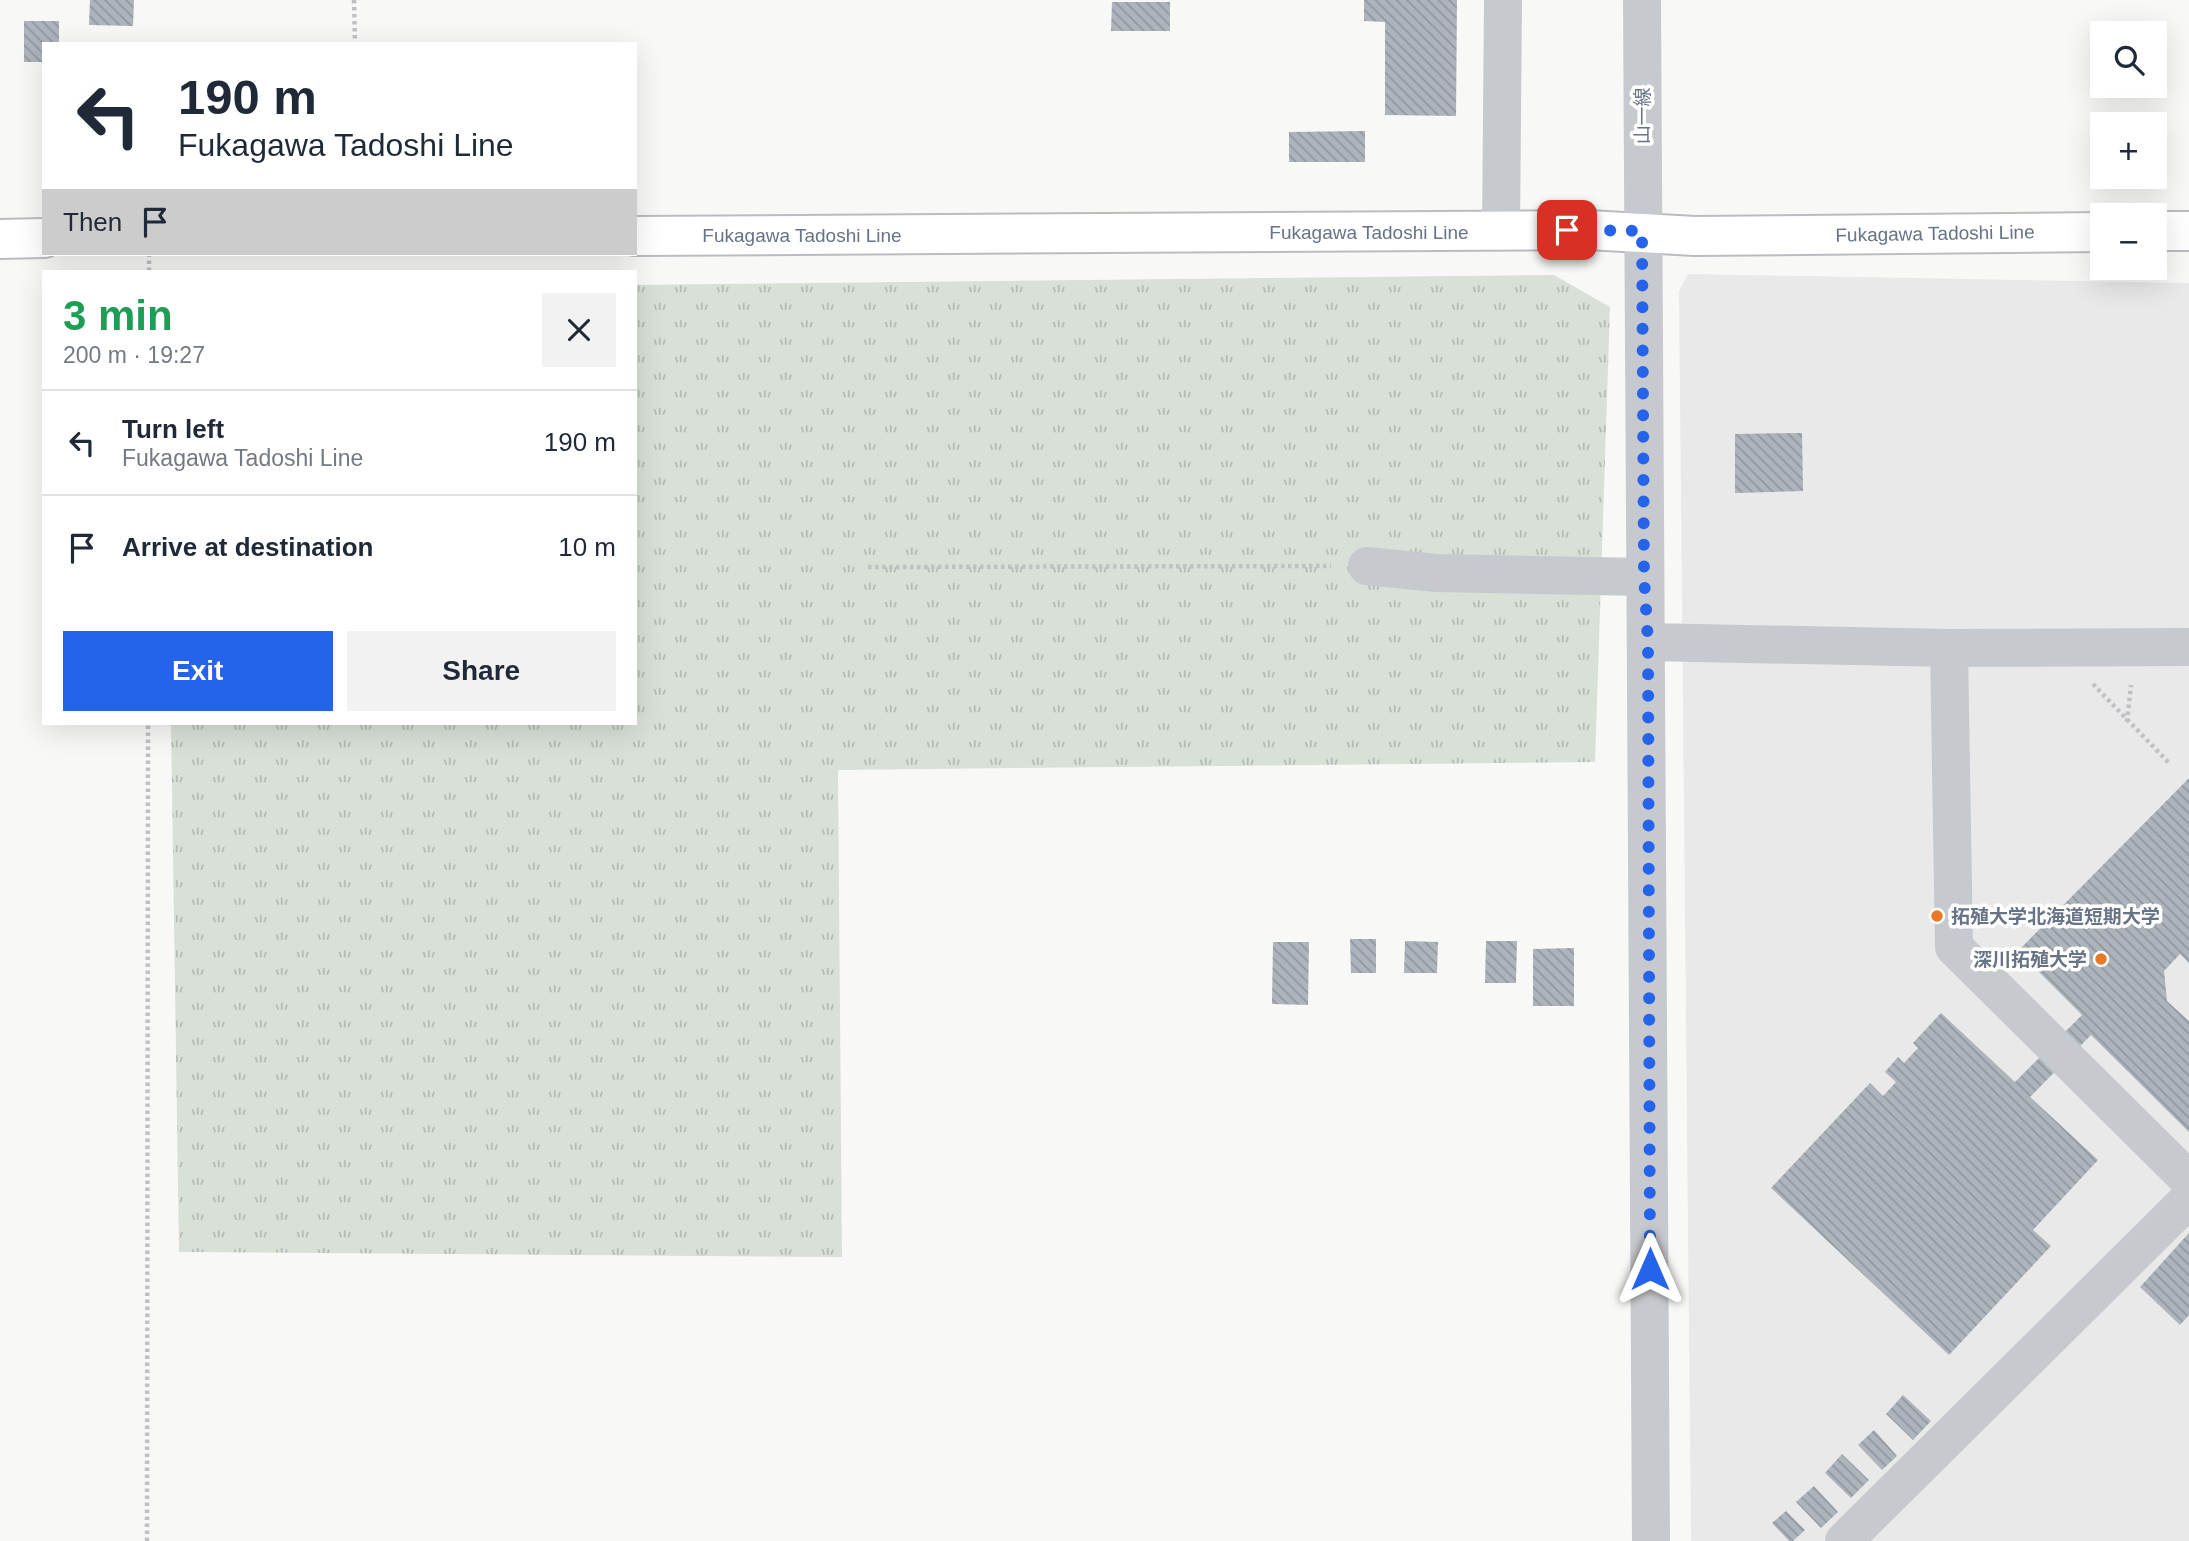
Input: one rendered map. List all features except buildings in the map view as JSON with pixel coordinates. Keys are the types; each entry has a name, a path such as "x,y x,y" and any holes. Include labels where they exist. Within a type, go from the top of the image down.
{"main road":[{"name":"Fukagawa Tadoshi Line","path":"637,236 1642,231 1695,236 2090,232"},
{"path":"2167,231 2189,231"},
{"path":"0,239 42,239"}],"street":[{"path":"1501,231 1503,0"},
{"name":"山一線","path":"1642,0 1644,576 1648,642 1651,1541"},
{"path":"1367,566 1436,573 1644,576"},
{"path":"1648,642 1949,648 2189,647"},
{"path":"1949,648 1954,947 2189,1180"},
{"path":"1843,1541 2189,1199"}],"path":[{"path":"354,0 355,42"},
{"path":"868,567 1367,566"},
{"path":"2127,722 2132,674"},
{"path":"2092,683 2168,763"},
{"path":"147,1541 148,725"}],"shaded area":[{"name":"拓殖大学北海道短期大学","path":"1688,274 2189,283 2189,1541 1691,1541 1679,291"}],"green space":[{"path":"1554,275 1610,307 1595,762 838,770 842,1257 179,1252 171,725 637,725 637,285"}],"place":[{"name":"拓殖大学北海道短期大学","path":"1937,916"},
{"name":"深川拓殖大学","path":"2101,959"}],"route":[{"path":"1567,230 1642,231 1644,576 1648,642 1650,1269"}]}
